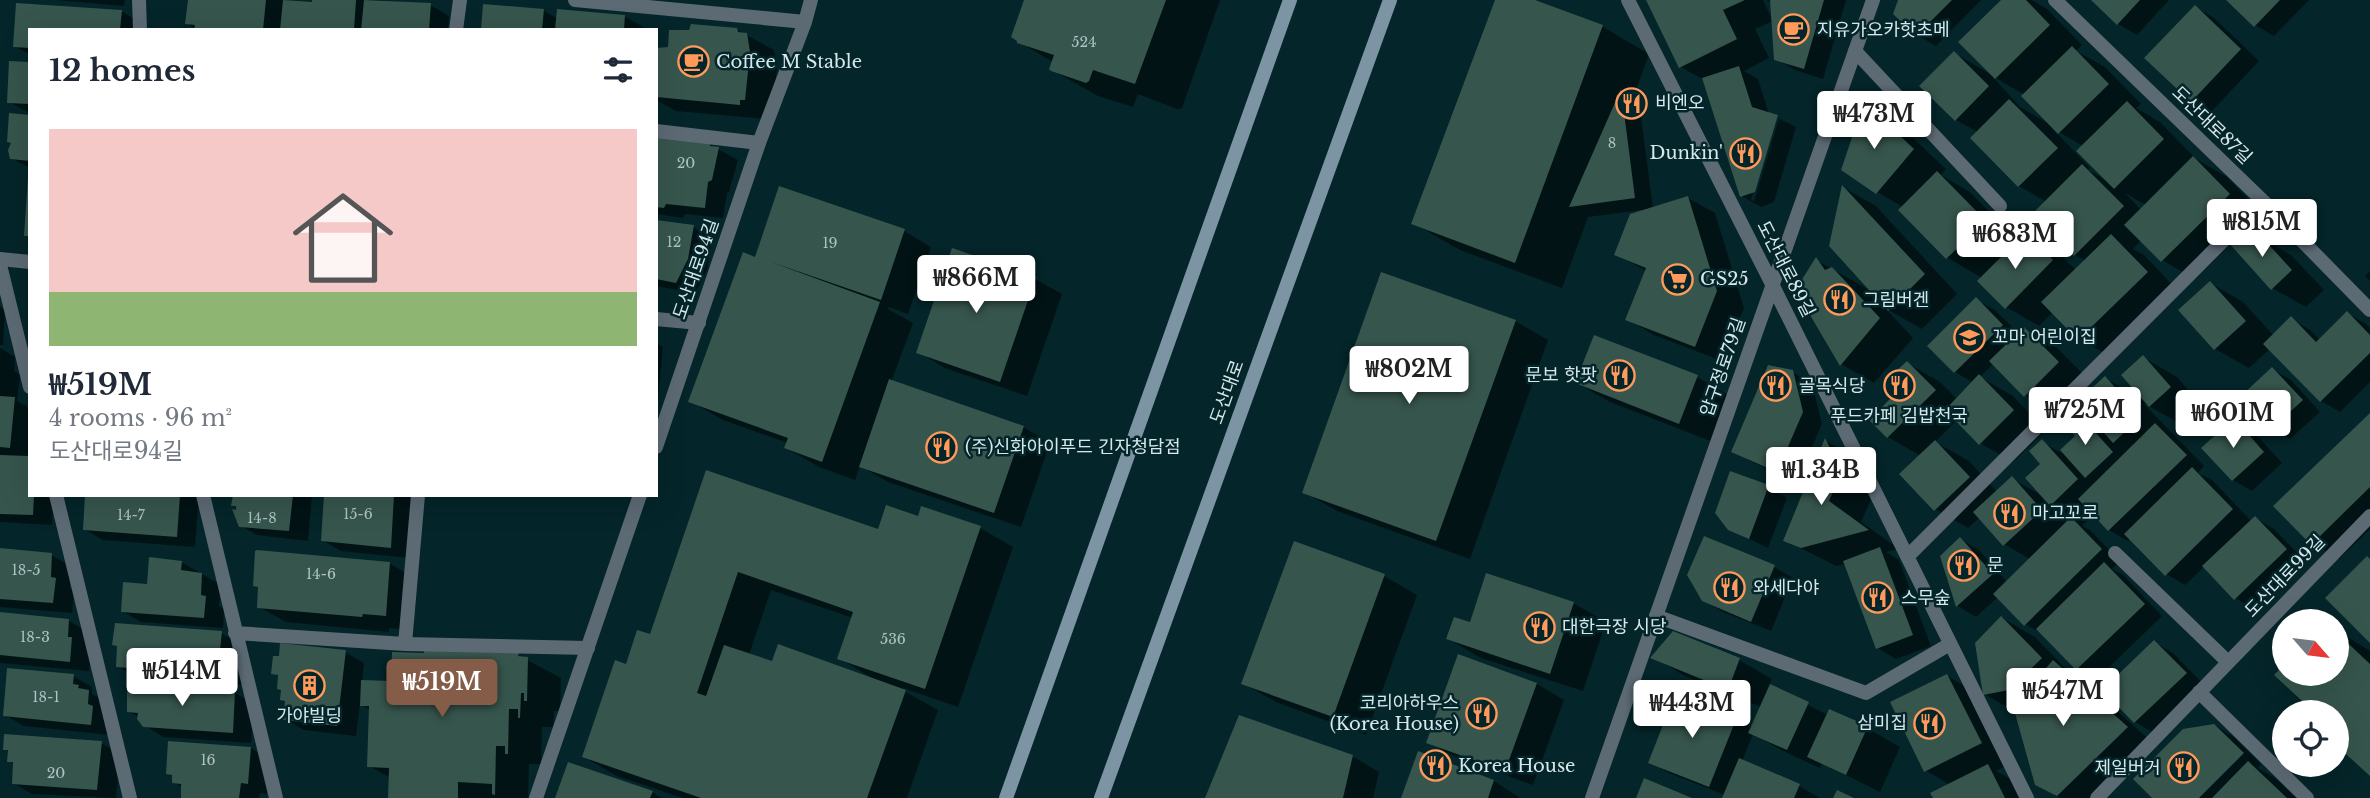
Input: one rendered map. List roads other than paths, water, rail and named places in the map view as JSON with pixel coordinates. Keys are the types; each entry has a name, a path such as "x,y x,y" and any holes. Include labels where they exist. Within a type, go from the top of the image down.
{"main road":[{"path":"1006,798 1290,0"},
{"name":"도산대로","path":"1101,798 1391,0"}],"street":[{"path":"139,0 140,28"},
{"path":"456,28 460,0"},
{"path":"575,0 805,22"},
{"name":"도산대로94길","path":"658,441 759,143 811,0"},
{"name":"도산대로89길","path":"1628,0 1908,556 2026,798"},
{"name":"압구정로79길","path":"1592,798 1873,0"},
{"name":"도산대로87길","path":"2054,0 2263,201 2370,310"},
{"path":"1855,51 2000,206"},
{"path":"658,131 759,143"},
{"path":"1908,556 2263,201"},
{"path":"0,259 28,261"},
{"path":"0,265 28,379"},
{"path":"658,319 699,323"},
{"path":"56,497 130,798"},
{"path":"203,497 276,798"},
{"path":"405,644 418,497"},
{"path":"536,798 639,497"},
{"name":"도산대로99길","path":"2097,798 2370,516"},
{"path":"2115,553 2228,662"},
{"path":"1656,616 1866,693 1951,644"},
{"path":"235,634 405,644 588,648"},
{"path":"2199,692 2307,798"}],"place":[{"name":"지유가오카핫초메","path":"1794,30"},
{"name":"Coffee M Stable","path":"693,62"},
{"name":"비엔오","path":"1632,103"},
{"name":"Dunkin'","path":"1746,153"},
{"name":"GS25","path":"1677,279"},
{"name":"그림버겐","path":"1840,300"},
{"name":"꼬마 어린이집","path":"1969,337"},
{"name":"문보 핫팟","path":"1620,375"},
{"name":"골목식당","path":"1776,386"},
{"name":"푸드카페 김밥천국","path":"1899,386"},
{"name":"(주)신화아이푸드 긴자청담점","path":"942,447"},
{"name":"마고꼬로","path":"2009,513"},
{"name":"문","path":"1964,565"},
{"name":"와세다야","path":"1730,588"},
{"name":"스무숲","path":"1878,598"},
{"name":"대한극장 시당","path":"1539,627"},
{"name":"가야빌딩","path":"309,686"},
{"name":"코리아하우스 (Korea House)","path":"1482,713"},
{"name":"삼미집","path":"1930,723"},
{"name":"Korea House","path":"1435,766"},
{"name":"제일버거","path":"2184,768"}]}
